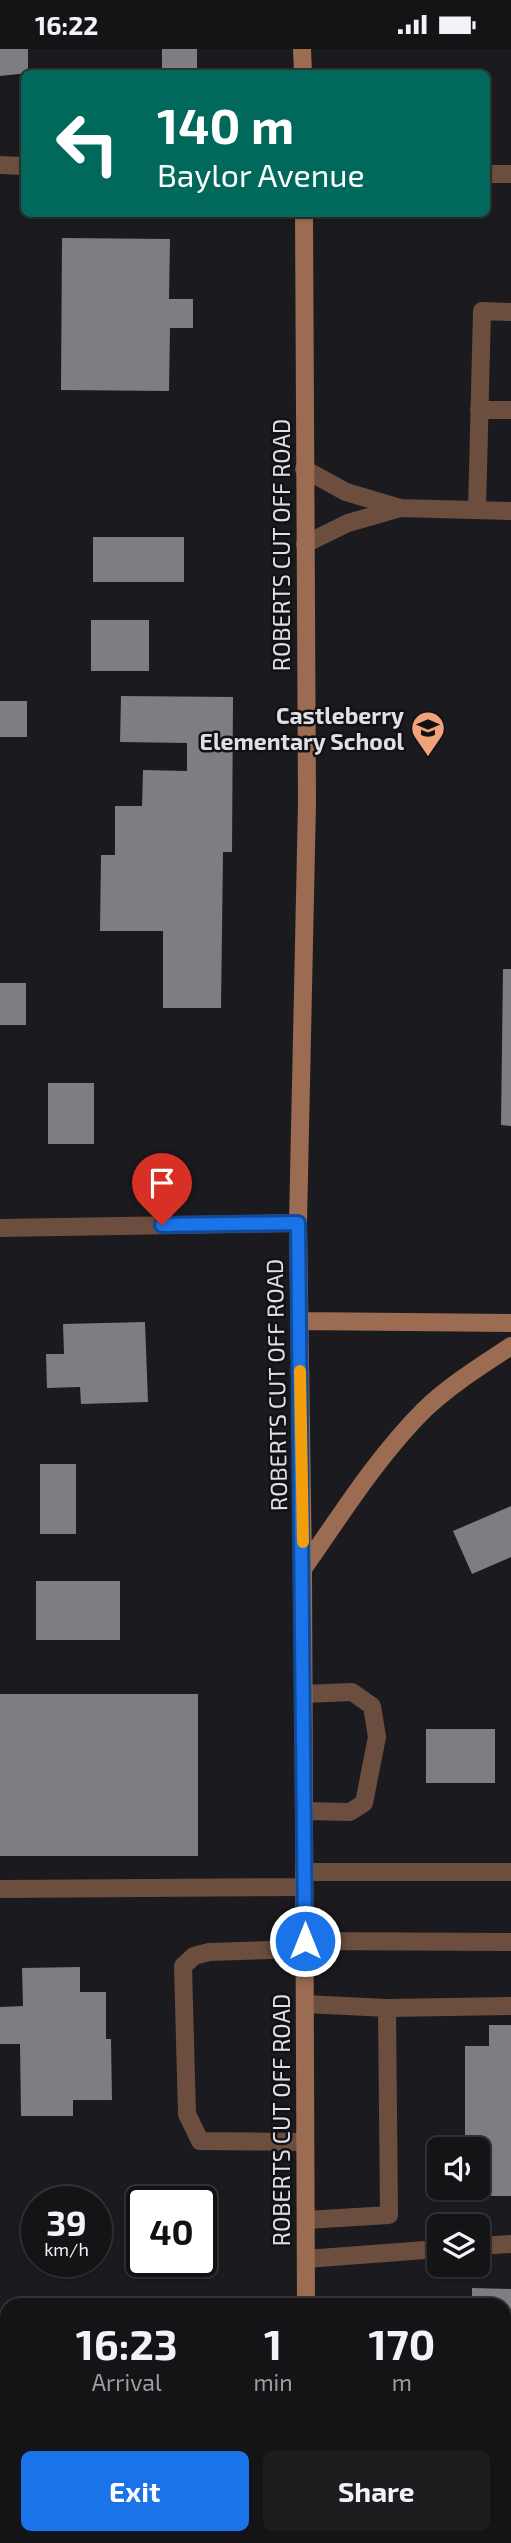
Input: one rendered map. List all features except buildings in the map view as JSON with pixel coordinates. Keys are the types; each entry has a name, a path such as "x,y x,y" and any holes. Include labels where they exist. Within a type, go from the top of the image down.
{"street":[{"path":"302,49 303,70"},
{"path":"0,165 21,166"},
{"path":"490,174 511,174"},
{"name":"ROBERTS CUT OFF ROAD","path":"304,217 307,803 298,1223 304,1694 306,2298"},
{"path":"477,510 482,311 511,311"},
{"path":"479,410 511,411"},
{"path":"304,469 346,492 400,508 511,511"},
{"path":"305,544 348,523 400,508"},
{"path":"0,1228 298,1223"},
{"path":"299,1321 511,1322"},
{"path":"303,1569 374,1467 425,1410 468,1375 511,1346"},
{"path":"304,1694 352,1692 372,1706 377,1737 364,1803 350,1812 304,1811"},
{"path":"0,1889 511,1872"},
{"path":"305,2142 200,2141 187,2114 183,1966 194,1956 208,1952 305,1945 511,1942"},
{"path":"305,2004 387,2008 511,2006"},
{"path":"306,2220 389,2215 387,2008"},
{"path":"490,2245 511,2244"},
{"path":"306,2259 427,2250"}],"slow traffic":[{"path":"300,1371 303,1542"}],"place":[{"name":"Castleberry Elementary School","path":"428,758"}],"route":[{"path":"162,1225 298,1223 305,1941"}]}
